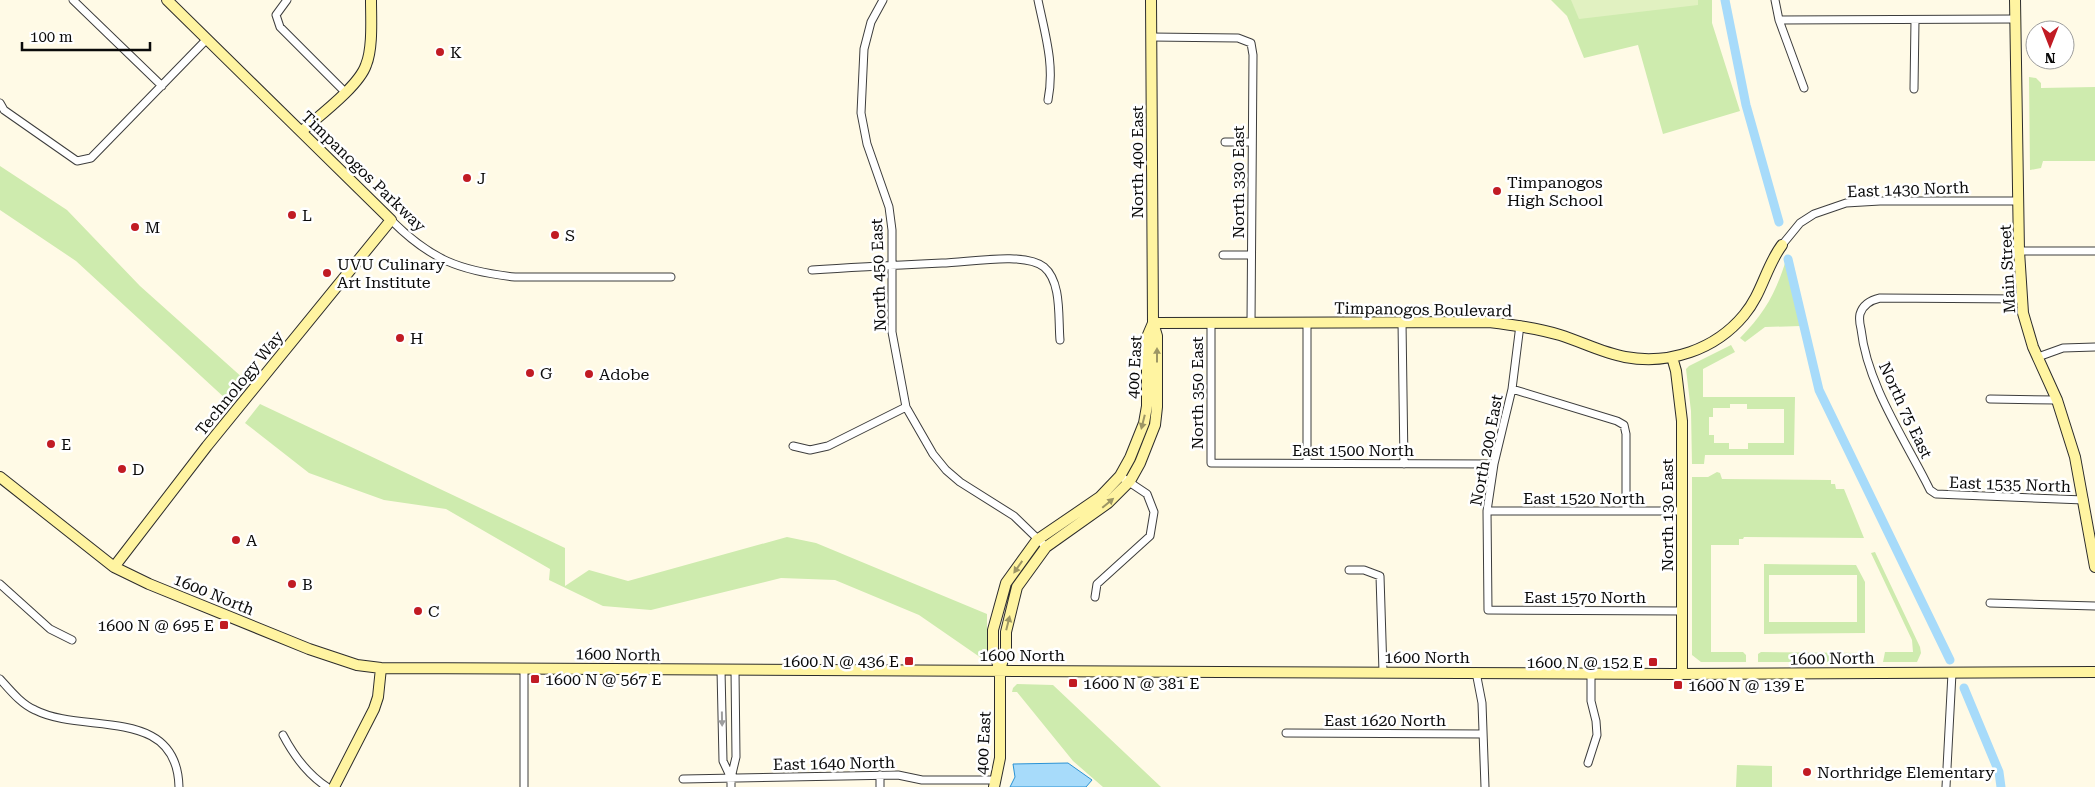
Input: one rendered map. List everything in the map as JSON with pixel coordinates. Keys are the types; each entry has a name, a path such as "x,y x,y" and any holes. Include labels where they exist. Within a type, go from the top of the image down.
{"street":[{"path":"73,0 162,86"},
{"name":"Timpanogos Parkway","path":"167,0 302,131 410,240 437,258 460,266 516,277 670,276"},
{"path":"287,0 276,14 280,27 345,92"},
{"path":"302,131 362,74 367,64 371,25 371,0"},
{"name":"North 450 East","path":"883,0 871,22 864,50 861,113 867,144 889,207 892,264 892,332 906,407 933,454 946,470 960,482 1014,516 1046,547"},
{"path":"1038,0 1049,50 1051,85 1048,100"},
{"name":"North 400 East","path":"1151,0 1153,323"},
{"path":"1775,0 1779,20 1804,88"},
{"name":"Main Street","path":"2015,0 2019,251 2022,299 2026,327 2057,400 2075,457 2092,537 2095,567"},
{"path":"1779,20 2014,19"},
{"path":"1914,89 1915,20"},
{"name":"North 330 East","path":"1151,37 1238,38 1251,43 1253,55 1251,322"},
{"path":"0,103 4,110 78,160 91,158 207,39"},
{"path":"1225,142 1252,142"},
{"name":"East 1430 North","path":"1782,245 1800,223 1814,214 1846,203 1880,201 2018,201"},
{"name":"Technology Way","path":"114,567 207,446 391,220"},
{"name":"Timpanogos Boulevard","path":"1153,323 1489,322 1520,325 1560,335 1624,357 1649,360 1672,358 1701,348 1720,338 1740,320 1763,286 1782,245"},
{"path":"2019,251 2095,250"},
{"path":"1224,256 1251,256"},
{"path":"812,270 992,259 1030,261 1043,266 1055,286 1060,340"},
{"name":"North 75 East","path":"1936,494 1930,490 1874,382 1862,340 1859,316 1865,305 1872,300 1880,298 2022,299"},
{"path":"1307,463 1308,322"},
{"path":"1402,322 1404,464"},
{"name":"400 East","path":"1000,670 993,650 993,630 1006,583 1037,540 1100,497 1120,476 1130,458 1144,423 1147,406 1147,337 1153,323"},
{"name":"400 East","path":"995,784 1000,758 1000,670 1006,649 1006,632 1017,587 1046,547 1108,504 1130,481 1140,463 1155,425 1157,407 1157,336 1153,323"},
{"name":"North 350 East","path":"1211,323 1211,463"},
{"name":"North 200 East","path":"1488,610 1487,511 1494,464 1512,389 1520,325"},
{"path":"2038,357 2062,348 2095,347"},
{"name":"North 130 East","path":"1672,358 1676,371 1682,421 1682,674"},
{"path":"1512,389 1617,421 1624,425 1626,434 1626,511"},
{"path":"1990,400 2057,400"},
{"path":"793,446 810,450 828,446 906,407"},
{"name":"East 1500 North","path":"1211,463 1494,464"},
{"path":"1095,597 1097,584 1150,536 1154,512 1147,494 1120,476"},
{"name":"1600 North","path":"0,477 114,567 309,649 357,665 380,668 1682,674 2095,672"},
{"name":"East 1535 North","path":"1936,494 2084,500"},
{"name":"East 1520 North","path":"1487,511 1682,511"},
{"path":"1349,570 1364,570 1380,576 1383,672"},
{"path":"0,584 50,629 72,640"},
{"path":"1990,604 2095,606"},
{"name":"East 1570 North","path":"1488,610 1682,611"},
{"path":"334,787 374,709 378,698 380,668"},
{"path":"524,668 524,787"},
{"path":"721,670 723,761 731,778"},
{"path":"731,787 736,757 735,670"},
{"path":"1476,672 1482,703 1485,787"},
{"path":"1588,763 1597,735 1591,701 1591,673"},
{"path":"1946,787 1952,673"},
{"path":"0,679 35,710 50,716 137,730 153,735 167,747 179,780 179,787"},
{"name":"East 1620 North","path":"1286,733 1483,734"},
{"path":"283,735 291,751 307,771 327,787"},
{"path":"880,775 880,787"},
{"name":"East 1640 North","path":"683,778 898,775 922,780 995,784"}],"green space":[{"path":"1551,0 1712,0 1712,23 1740,111 1663,134 1638,45 1584,58 1567,16"},
{"path":"1571,0 1698,0 1698,5 1579,19"},
{"path":"2029,77 2036,78 2041,83 2041,88 2095,87 2095,161 2043,161 2041,168 2030,170"},
{"path":"0,166 67,210 140,286 244,379 227,400 76,261 0,210"},
{"path":"1786,260 1801,326 1765,327 1745,342 1740,338 1769,302"},
{"path":"1731,345 1735,352 1703,369 1703,397 1795,397 1794,455 1705,455 1704,464 1692,464 1691,411 1686,369","holes":["1730,404 1747,404 1747,409 1784,409 1784,443 1748,443 1748,449 1729,449 1729,443 1714,443 1714,435 1709,435 1709,417 1713,417 1713,408 1730,408"]},
{"path":"260,404 565,548 565,586 589,570 628,581 787,537 816,543 987,614 987,662 919,615 835,580 781,578 651,610 603,606 549,580 550,569 446,509 384,500 309,473 245,423"},
{"path":"1717,472 1720,473 1722,479 1831,480 1831,484 1835,484 1836,489 1844,489 1864,538 1744,537 1739,539 1739,545 1711,545 1711,652 1743,652 1746,655 1746,662 1701,662 1692,655 1692,477 1708,477"},
{"path":"1875,552 1920,647 1921,653 1917,662 1883,662 1885,652 1913,652 1912,640 1871,553"},
{"path":"1764,564 1856,565 1865,582 1865,633 1764,634","holes":["1769,575 1857,575 1857,622 1769,622"]},
{"path":"1761,652 1870,653 1872,662 1758,662 1758,654"},
{"path":"1017,684 1053,685 1161,787 1103,787 1073,761 1017,692 1012,692"},
{"path":"1737,765 1772,766 1772,787 1736,787"}],"water":[{"path":"1068,763 1092,780 1086,787 1010,787 1015,777 1013,764"}],"waterway":[{"path":"1725,0 1746,105 1779,222"},
{"path":"1788,259 1819,390 1950,660"},
{"path":"1964,688 1999,772 2001,787"}],"place":[{"name":"K","path":"440,52"},
{"name":"J","path":"467,178"},
{"name":"Timpanogos High School","path":"1497,191"},
{"name":"L","path":"292,215"},
{"name":"M","path":"135,227"},
{"name":"S","path":"555,235"},
{"name":"UVU Culinary Art Institute","path":"327,273"},
{"name":"H","path":"400,338"},
{"name":"G","path":"530,373"},
{"name":"Adobe","path":"589,374"},
{"name":"E","path":"51,444"},
{"name":"D","path":"122,469"},
{"name":"A","path":"236,540"},
{"name":"B","path":"292,584"},
{"name":"C","path":"418,611"},
{"name":"1600 N @ 695 E","path":"224,625"},
{"name":"1600 N @ 436 E","path":"909,661"},
{"name":"1600 N @ 152 E","path":"1653,662"},
{"name":"1600 N @ 567 E","path":"535,679"},
{"name":"1600 N @ 381 E","path":"1073,683"},
{"name":"1600 N @ 139 E","path":"1678,685"},
{"name":"Northridge Elementary","path":"1807,772"}]}
